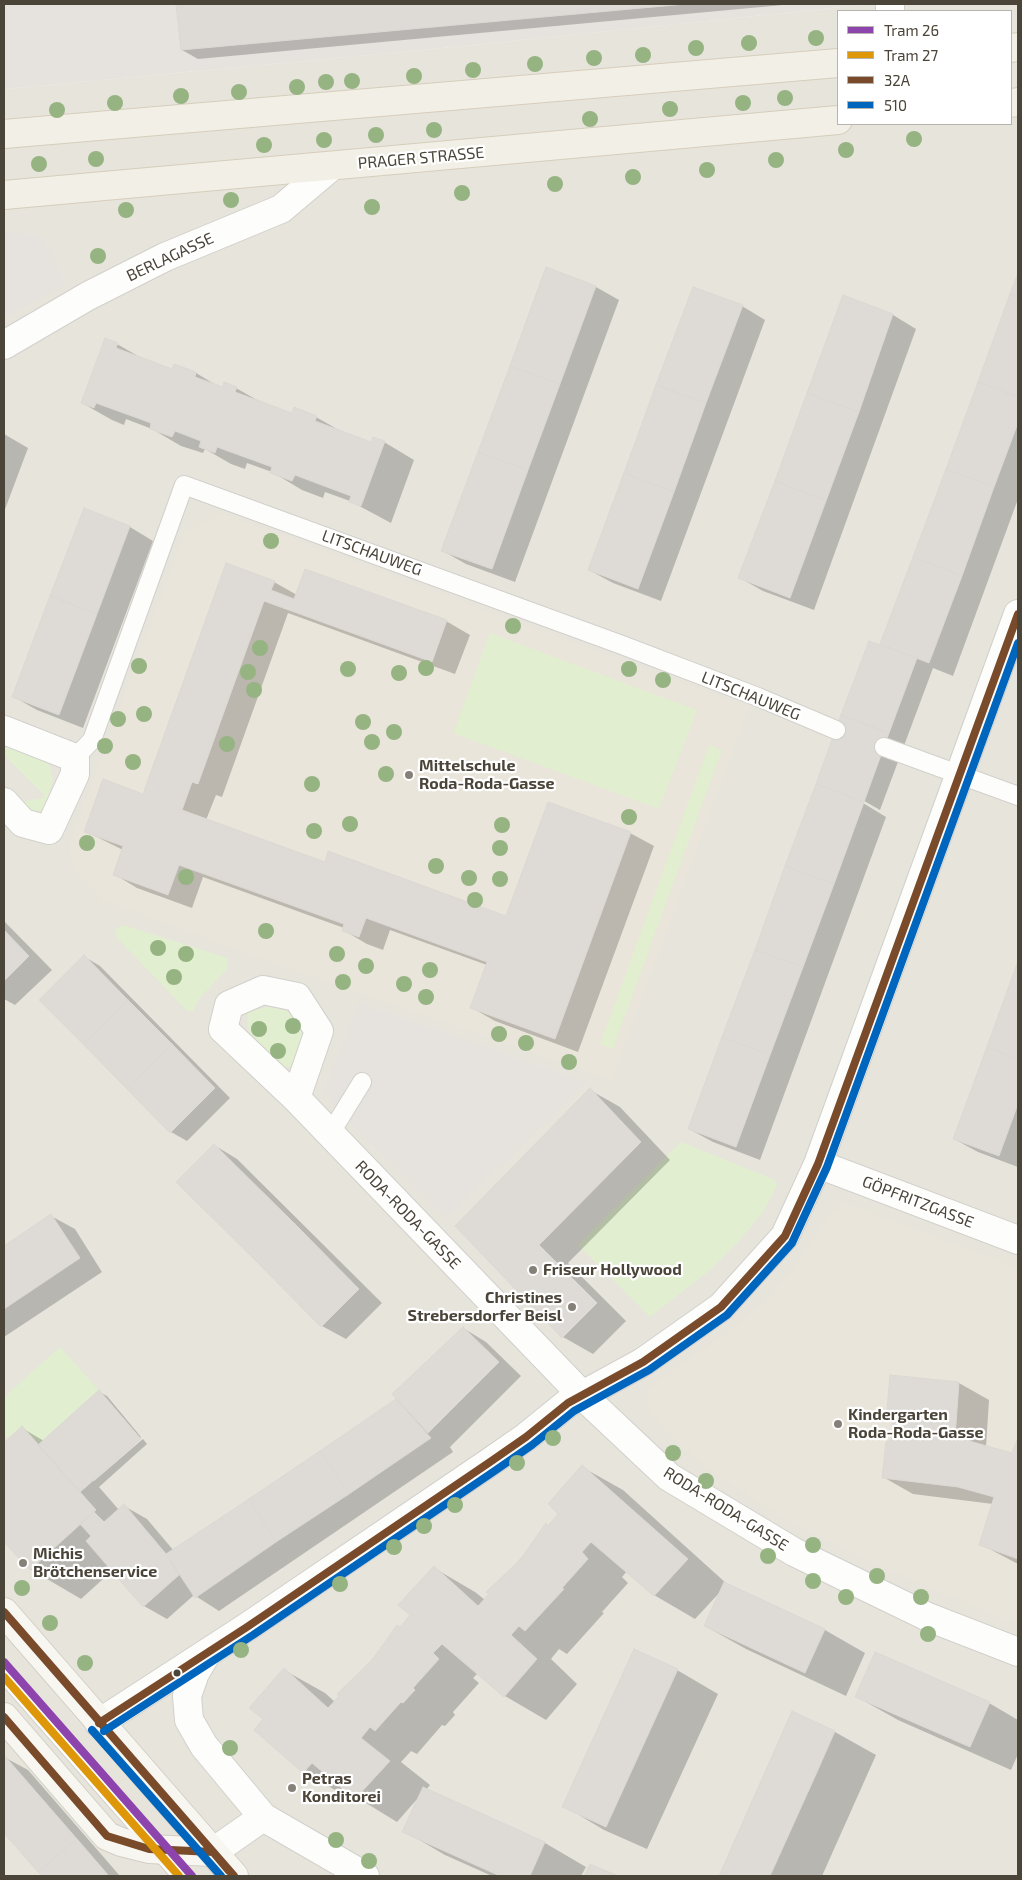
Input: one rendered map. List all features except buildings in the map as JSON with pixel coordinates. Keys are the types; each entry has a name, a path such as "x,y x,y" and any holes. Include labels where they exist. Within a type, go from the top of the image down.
{"main road":[{"path":"4,134 837,63"},
{"name":"PRAGER STRASSE","path":"4,195 837,120"}],"street":[{"name":"BERLAGASSE","path":"4,345 88,296 165,257 281,209 332,166"},
{"path":"99,1723 526,1438 568,1403 644,1362 721,1307 785,1236 818,1164 1018,614"},
{"path":"4,730 75,758 75,774 49,830 23,823 4,802"},
{"name":"RODA-RODA-GASSE","path":"296,1098 583,1396 668,1477 794,1552 928,1617 1018,1652"},
{"name":"GÖPFRITZGASSE","path":"818,1164 1018,1240"},
{"path":"4,1612 234,1876"},
{"path":"208,1652 195,1673 188,1696 189,1720 204,1746 263,1817 365,1876"},
{"path":"4,1717 107,1836 126,1844 158,1849 213,1852 263,1817"}],"lane":[{"name":"LITSCHAUWEG","path":"75,758 92,740 184,485 631,649 758,697 836,730"},
{"path":"884,747 1018,796"},
{"path":"330,1134 362,1082"},
{"path":"4,1673 182,1876"}],"shaded area":[{"path":"4,4 871,4 442,48 4,89"},
{"path":"871,4 1018,4 1018,1876 4,1876 4,89 442,48"},
{"path":"4,233 37,235 52,254 65,284 4,318"},
{"name":"Mittelschule Roda-Roda-Gasse","path":"223,514 749,707 612,1080 262,959 101,899 80,877 70,857 70,843 185,532"},
{"path":"359,1003 586,1082 447,1218 340,1112 324,1091"},
{"name":"Kindergarten Roda-Roda-Gasse","path":"842,1205 849,1205 1018,1268 1018,1625 865,1559 774,1512 706,1468 667,1433 647,1408 648,1391 654,1384 740,1323 768,1298 795,1266 830,1213"}],"green space":[{"path":"490,633 697,710 659,809 453,733"},
{"path":"709,745 722,750 613,1049 600,1044"},
{"path":"4,746 49,763 53,780 46,804 39,814 25,809 25,801 44,798 43,794 4,755"},
{"path":"123,925 228,958 227,969 199,999 193,1011 187,1011 117,938 115,930"},
{"path":"267,1007 285,1010 297,1019 303,1037 291,1066 283,1068 250,1033 247,1025 248,1012"},
{"path":"681,1142 775,1180 777,1186 763,1212 740,1240 709,1271 650,1317 578,1245"},
{"path":"60,1347 99,1390 38,1445 22,1427 8,1439 4,1434 4,1397"}],"tram line":[{"name":"26","path":"4,1662 192,1876"},
{"name":"27","path":"4,1677 179,1876"}],"transit line":[{"name":"32A","path":"99,1723 247,1627 490,1462 526,1437 568,1403 643,1362 721,1307 785,1236 818,1164 1018,614"},
{"name":"510","path":"104,1731 253,1635 496,1470 532,1445 574,1411 649,1370 727,1315 792,1243 827,1167 1018,643"},
{"name":"32A","path":"4,1612 234,1876"},
{"name":"32A","path":"4,1717 107,1836 149,1849 213,1852 229,1871"},
{"name":"510","path":"92,1730 221,1876"}],"place":[{"name":"Mittelschule Roda-Roda-Gasse","path":"409,775"},
{"name":"Friseur Hollywood","path":"533,1270"},
{"name":"Christines Strebersdorfer Beisl","path":"572,1307"},
{"name":"Kindergarten Roda-Roda-Gasse","path":"838,1424"},
{"name":"Michis Brötchenservice","path":"23,1563"},
{"name":"Petras Konditorei","path":"292,1788"}]}
